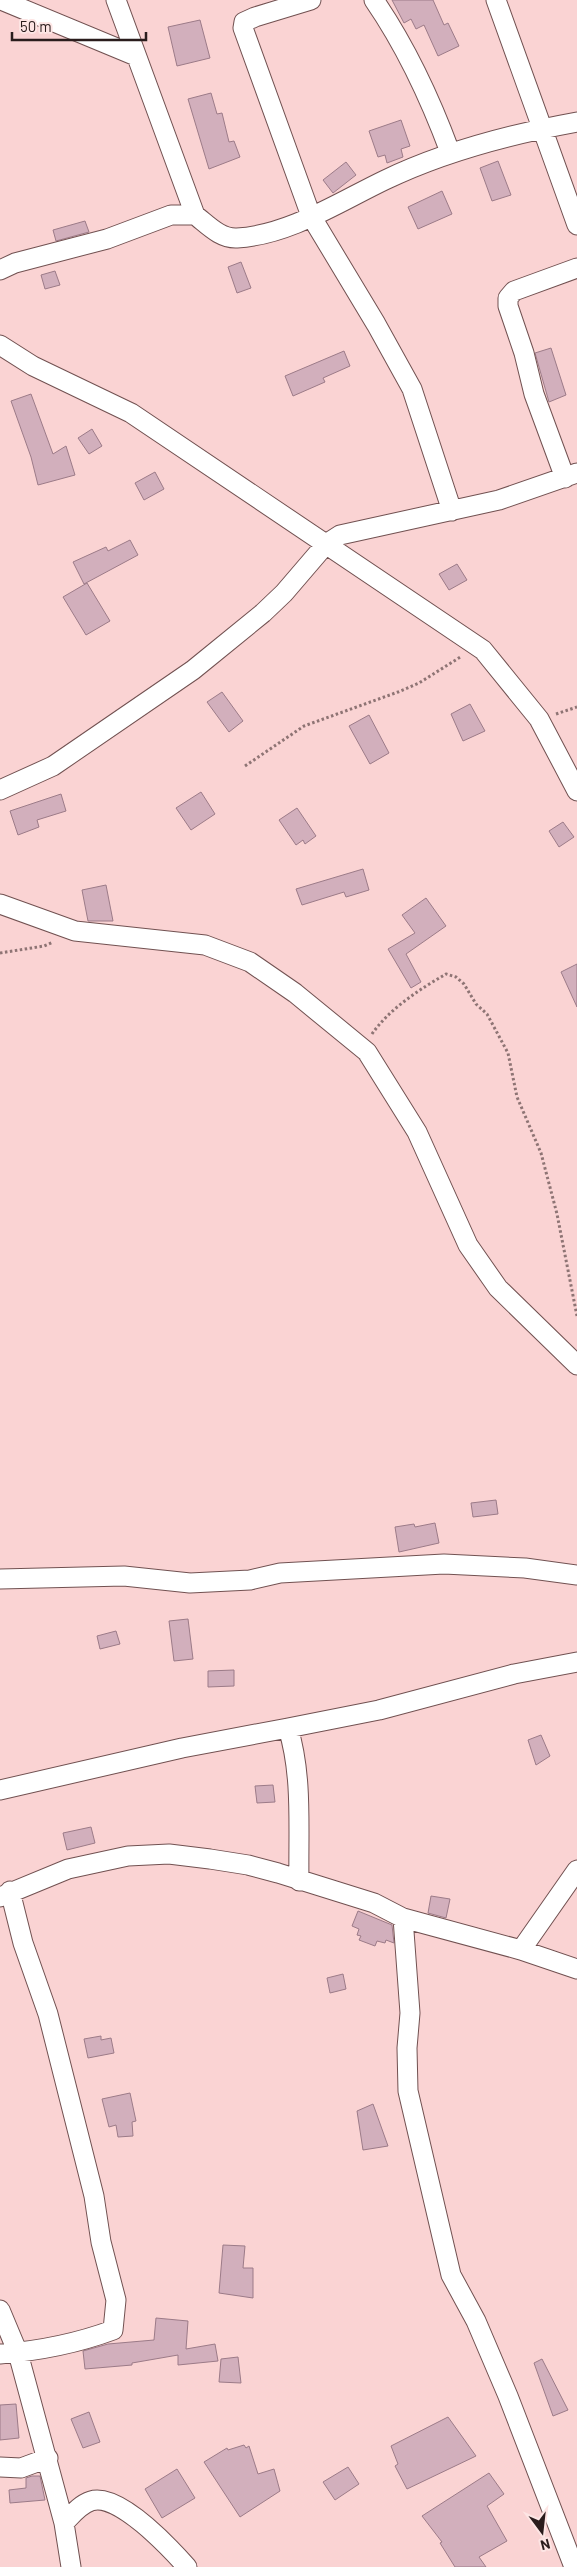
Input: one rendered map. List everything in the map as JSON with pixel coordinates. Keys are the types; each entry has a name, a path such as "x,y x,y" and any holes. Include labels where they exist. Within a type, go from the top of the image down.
{"street":[{"path":"1,0 136,56"},
{"path":"116,0 195,215 220,235 235,239 290,225 385,180 450,152 577,122"},
{"path":"311,0 255,17 244,22 243,28 311,216 363,301 412,389 452,511"},
{"path":"374,0 396,32 414,65 450,152"},
{"path":"496,0 577,225"},
{"path":"0,270 15,263 108,239 171,215 195,215"},
{"path":"0,790 53,766 193,670 284,593 326,544 340,535 499,500 571,475 534,394 524,353 508,306 508,298 514,291 577,268"},
{"path":"0,345 33,366 131,413 245,492 483,650 539,719 577,791"},
{"path":"0,904 75,931 205,945 250,962 295,994 367,1052 417,1132 468,1244 498,1288 577,1365"},
{"path":"0,1579 124,1576 197,1583 250,1580 280,1573 435,1564 498,1566 577,1575"},
{"path":"0,1790 182,1748 379,1710 498,1677 577,1662"},
{"path":"288,1728 295,1749 299,1881"},
{"path":"9,2353 96,2336 113,2330 116,2300 101,2242 94,2196 48,2014 5,1894 68,1869 128,1856 170,1854 248,1864 374,1903 403,1918 521,1950 577,1969"},
{"path":"521,1950 577,1870"},
{"path":"403,1918 410,2013 407,2048 408,2091 452,2275 476,2321 508,2396 574,2567"},
{"path":"0,2310 9,2353 48,2458 64,2523 71,2567"},
{"path":"0,2467 20,2468 48,2458"},
{"path":"64,2523 80,2506 92,2500 109,2502 147,2528 187,2567"}],"path":[{"path":"245,766 304,726 419,682 476,645"},
{"path":"0,953 44,946 75,931"},
{"path":"362,1048 377,1026 430,983 446,974 456,977 464,984 476,1004 487,1014 508,1053 517,1097 540,1153 557,1214 577,1316"}],"building":[{"path":"392,0 433,0 444,25 448,23 459,46 438,56 424,25 416,29 411,19 404,23"},
{"path":"200,20 210,58 177,66 168,27"},
{"path":"211,93 217,114 222,113 229,142 234,141 240,157 209,169 188,99"},
{"path":"401,120 410,146 401,149 403,157 387,163 385,155 378,157 369,131"},
{"path":"498,161 511,195 492,201 480,168"},
{"path":"346,162 356,175 333,193 323,180"},
{"path":"442,191 452,214 418,229 408,207"},
{"path":"85,221 89,232 56,241 53,230"},
{"path":"241,262 251,288 237,293 228,267"},
{"path":"55,271 60,285 45,289 41,275"},
{"path":"551,348 566,395 549,402 535,353"},
{"path":"344,351 350,366 323,378 325,382 293,396 285,376"},
{"path":"31,394 53,454 66,446 75,475 38,485 31,457 11,401"},
{"path":"92,429 102,446 89,454 78,438"},
{"path":"155,472 164,489 144,500 135,483"},
{"path":"130,540 138,555 84,584 73,562 106,547 108,551"},
{"path":"457,564 467,580 449,590 439,574"},
{"path":"87,583 110,621 86,635 63,597"},
{"path":"222,692 243,721 229,732 207,702"},
{"path":"470,704 485,731 463,741 451,714"},
{"path":"369,715 389,753 370,764 349,726"},
{"path":"201,792 215,814 191,830 176,808"},
{"path":"61,794 66,811 37,820 39,827 18,835 10,811"},
{"path":"297,808 316,836 305,844 303,840 296,845 279,820"},
{"path":"563,822 574,837 559,847 549,831"},
{"path":"363,869 369,890 346,897 344,892 302,905 296,889"},
{"path":"106,885 113,921 88,921 82,890"},
{"path":"426,898 446,926 406,954 421,982 411,988 388,949 415,933 402,915"},
{"path":"577,964 577,1007 561,972"},
{"path":"496,1500 498,1514 473,1517 471,1503"},
{"path":"435,1523 439,1543 399,1552 395,1527 414,1524 415,1527"},
{"path":"188,1619 193,1659 174,1661 169,1621"},
{"path":"116,1631 120,1644 100,1649 97,1636"},
{"path":"234,1670 234,1686 208,1687 208,1671"},
{"path":"541,1735 550,1756 536,1765 528,1740"},
{"path":"273,1785 275,1802 257,1803 255,1786"},
{"path":"91,1827 95,1843 67,1850 63,1833"},
{"path":"431,1896 450,1899 446,1918 428,1913"},
{"path":"358,1911 392,1925 394,1943 386,1940 385,1943 377,1941 375,1946 359,1940 361,1936 357,1935 359,1929 352,1926"},
{"path":"343,1974 346,1989 330,1993 327,1978"},
{"path":"101,2036 101,2040 111,2038 114,2053 88,2058 84,2039"},
{"path":"130,2093 136,2121 132,2122 133,2136 118,2137 116,2125 109,2127 102,2099"},
{"path":"373,2104 388,2146 363,2150 357,2111"},
{"path":"223,2245 245,2246 243,2268 253,2268 253,2298 219,2293"},
{"path":"156,2318 188,2321 186,2349 215,2344 218,2361 178,2365 178,2355 132,2363 132,2365 85,2369 83,2351 108,2344 154,2340"},
{"path":"238,2357 241,2383 219,2382 221,2359"},
{"path":"542,2359 568,2410 553,2416 534,2363"},
{"path":"16,2404 19,2438 0,2440 0,2405"},
{"path":"89,2412 100,2442 83,2448 71,2419"},
{"path":"448,2417 476,2456 407,2489 395,2466 398,2464 391,2446"},
{"path":"244,2445 246,2448 249,2446 258,2474 274,2469 280,2491 240,2517 204,2462 227,2448 228,2450"},
{"path":"348,2467 359,2484 335,2500 323,2482"},
{"path":"177,2469 195,2498 162,2518 145,2489"},
{"path":"489,2473 504,2494 487,2506 507,2541 479,2557 486,2567 455,2567 440,2543 442,2542 422,2516"},
{"path":"40,2476 45,2500 10,2503 9,2490 26,2488 26,2478"}]}
